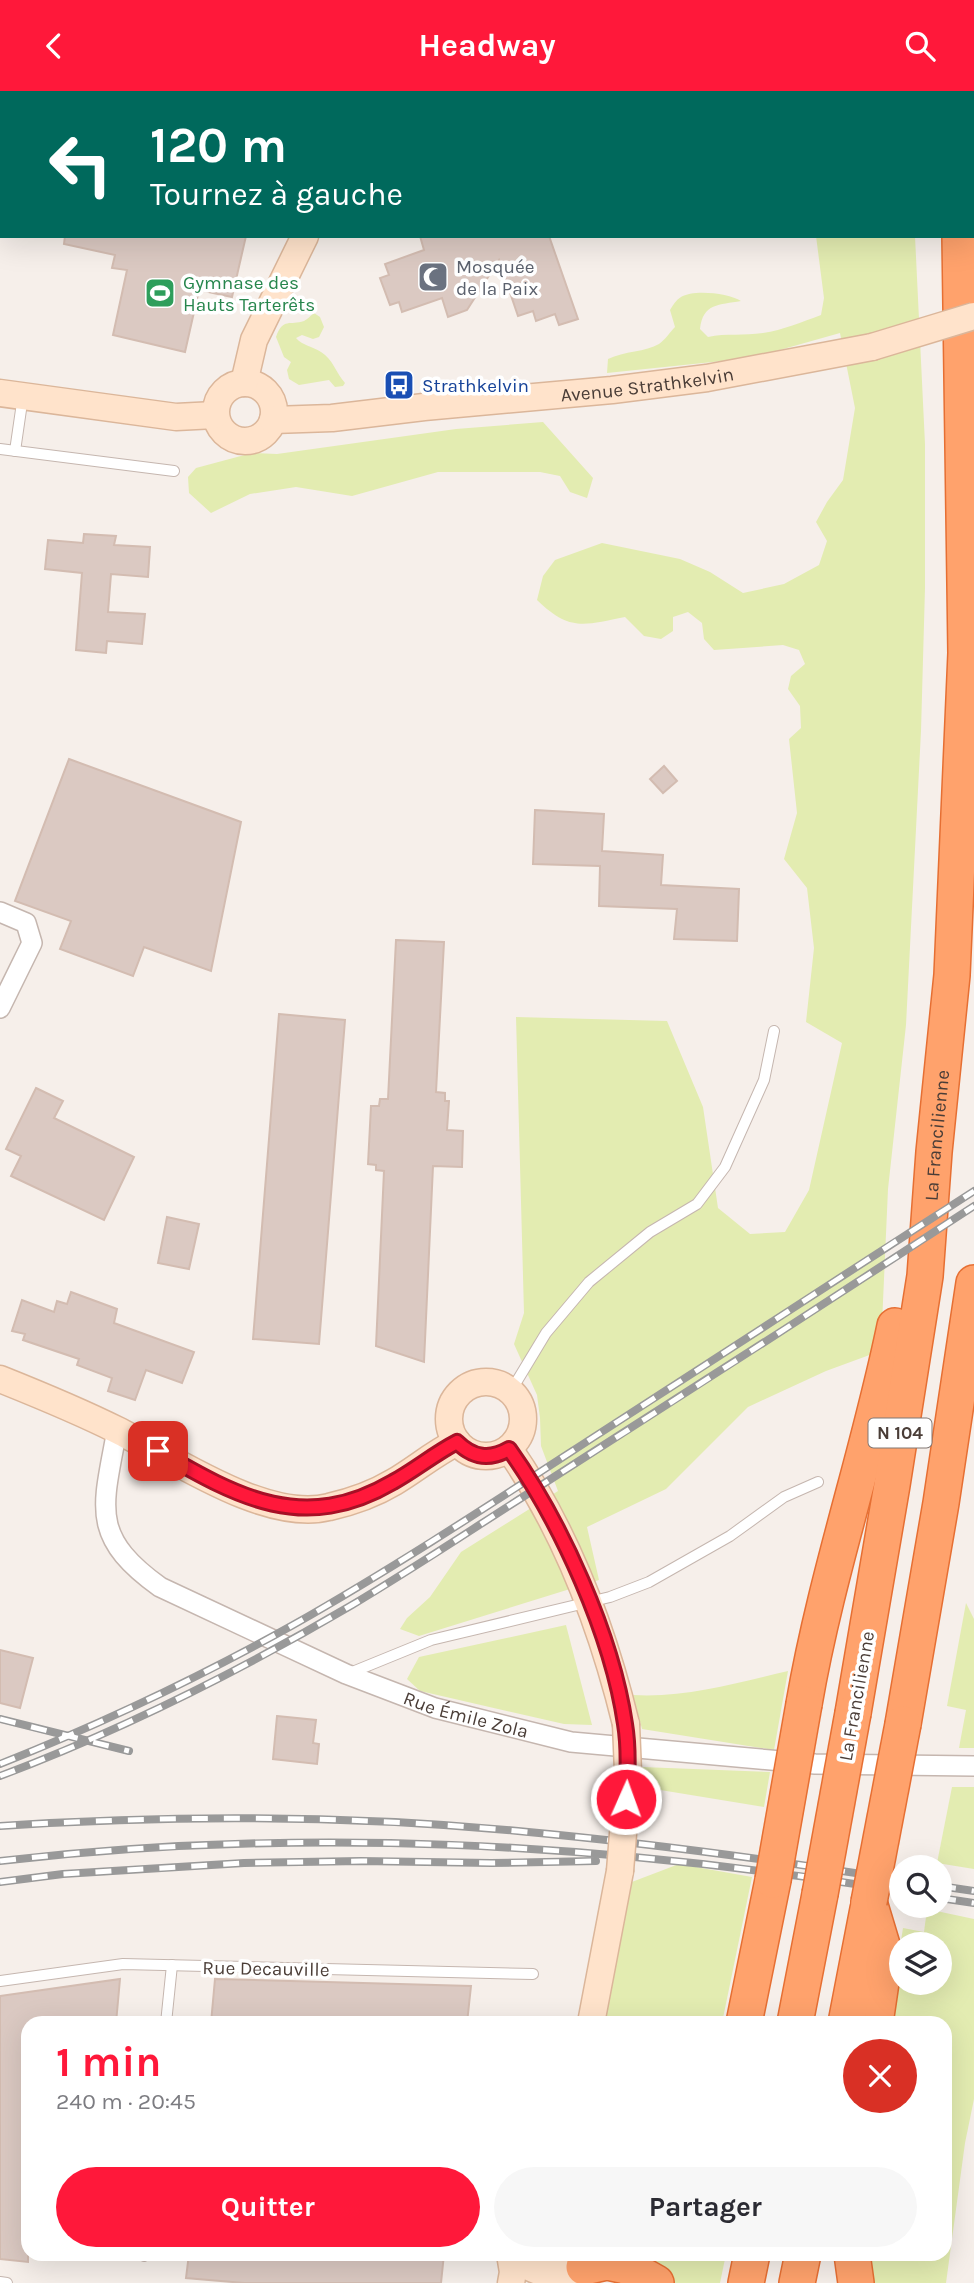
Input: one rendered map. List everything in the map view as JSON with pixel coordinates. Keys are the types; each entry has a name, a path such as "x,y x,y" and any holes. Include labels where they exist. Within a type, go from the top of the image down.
{"highway":[{"name":"La Francilienne","path":"797,2016 853,1713 925,1276 934,1152 952,975 966,653 960,238"},
{"path":"745,2016 773,1880 814,1641 864,1458 934,1152"},
{"name":"N 104","path":"847,2016 903,1724 941,1503 974,1283"},
{"path":"869,1902 885,1955 876,2016"},
{"path":"746,2283 751,2261"},
{"path":"797,2283 802,2261"},
{"path":"853,2261 856,2283"},
{"path":"576,2269 607,2262 634,2269 656,2283"}],"street":[{"path":"244,383 254,340 304,238"},
{"name":"Avenue Strathkelvin","path":"273,420 332,418 612,390 707,377 872,347 974,316"},
{"path":"244,383 264,390 274,409 273,420 268,429 261,437 251,441 240,441 223,432 215,415 220,397 235,385 244,383"},
{"path":"12,395 176,417 215,415"},
{"path":"0,912 26,923 32,943 0,1008"},
{"path":"0,1379 60,1402 191,1470 250,1497 290,1509 326,1508 359,1499 394,1482 431,1455 457,1442"},
{"path":"484,1382 498,1384 511,1391 524,1413 518,1440 509,1449 491,1457 475,1455 465,1450 451,1433 449,1415 458,1394 470,1385 484,1382"},
{"name":"Rue Émile Zola","path":"117,1430 106,1495 106,1524 118,1548 135,1569 160,1587 346,1674 435,1708 571,1742 815,1764 974,1766"},
{"path":"509,1449 550,1512 589,1601 612,1666 625,1724 628,1772 620,1871 592,2016"},
{"path":"512,2261 512,2283"},
{"path":"520,2261 540,2273 554,2275 576,2269"}],"lane":[{"path":"12,395 15,451"},
{"path":"0,449 174,471"},
{"path":"511,1391 546,1333 589,1282 650,1232 697,1204 725,1167 764,1080 774,1031"},
{"path":"346,1674 431,1640 610,1597 649,1582 730,1536 784,1497 818,1482"},
{"name":"Rue Decauville","path":"0,1981 123,1964 533,1974"},
{"path":"167,2016 172,1965"},
{"path":"0,2282 7,2283"}],"green space":[{"path":"816,238 915,238 925,444 921,731 906,1025 888,1189 882,1324 875,1353 826,1371 748,1407 666,1489 587,1527 599,1580 419,1636 400,1629 407,1618 430,1597 461,1552 558,1491 541,1446 537,1395 514,1344 524,1313 516,1017 667,1021 703,1107 718,1208 750,1234 785,1232 809,1190 842,1043 806,1022 814,948 807,888 784,859 797,813 789,739 801,728 800,706 788,689 791,676 805,664 799,650 783,645 714,650 704,639 702,623 688,612 673,617 673,631 661,639 644,636 625,617 588,624 569,622 537,600 543,576 555,560 602,543 680,559 710,572 743,593 784,584 819,565 827,541 816,522 843,480 855,408 840,333 751,358 607,373 608,359 654,347 663,340 675,327 670,310 681,297 694,293 711,293 741,301 708,310 700,329 708,337 770,332 792,325 821,315 824,298"},
{"path":"314,313 320,317 324,327 319,337 313,339 302,335 296,338 329,358 345,383 343,386 335,387 329,380 299,385 289,379 287,370 291,362 284,357 276,337 284,324 304,321"},
{"path":"543,422 593,478 587,498 570,492 560,476 540,472 438,472 352,496 296,487 250,494 211,513 189,493 188,477 196,468 252,453 277,454 456,429"},
{"path":"966,1603 974,1619 974,1748 959,1748 966,1710 947,1706"},
{"path":"566,1625 592,1725 564,1724 420,1691 407,1679 419,1657"},
{"path":"788,1671 774,1750 642,1729 633,1695 692,1692"},
{"path":"642,1767 770,1772 764,1807 642,1787"},
{"path":"952,1787 974,1787 974,1869 952,1865 952,1855 939,1855"},
{"path":"679,1864 752,1877 723,2016 605,2016 624,1885"},
{"path":"952,1914 974,1919 974,2099 952,2239 952,2016 889,2016 892,1995 952,1995 952,1932 924,1932 926,1918 952,1918"},
{"path":"903,1928 924,1932 902,1932"},
{"path":"725,2261 720,2283 674,2283 646,2263"},
{"path":"868,2261 949,2261 946,2283 871,2283"}],"building":[{"name":"Gymnase des Hauts Tarterêts","path":"65,238 246,238 232,297 199,290 185,352 113,335 127,270 112,268 115,255 64,244"},
{"path":"421,238 550,238 578,319 559,325 555,314 536,321 533,311 518,316 499,260 467,310 448,317 442,298 402,312 399,302 390,305 380,278 389,275 385,264 424,250"},
{"path":"84,534 116,536 114,545 150,547 148,577 111,574 108,612 145,614 142,644 107,641 106,653 76,650 82,573 45,569 48,540 83,543"},
{"path":"69,759 241,822 211,971 144,947 133,976 60,949 71,921 15,901"},
{"path":"664,766 677,781 663,793 650,779"},
{"path":"535,810 604,814 602,851 663,855 661,885 739,889 737,941 674,939 677,909 599,906 600,866 533,864"},
{"path":"396,940 444,942 436,1092 445,1093 445,1101 449,1101 447,1130 463,1131 462,1167 433,1166 424,1362 376,1346 384,1171 376,1170 376,1165 368,1164 371,1106 379,1106 380,1099 388,1099"},
{"path":"279,1014 345,1020 319,1344 253,1339"},
{"path":"36,1088 63,1101 54,1118 134,1157 104,1220 11,1176 21,1156 6,1149"},
{"path":"167,1217 199,1224 189,1269 158,1263"},
{"path":"71,1292 117,1309 114,1323 194,1352 182,1383 146,1370 135,1400 108,1391 112,1378 77,1365 79,1359 23,1340 25,1334 12,1331 22,1300 54,1312 57,1301 67,1304"},
{"path":"0,1650 33,1658 20,1708 0,1703"},
{"path":"277,1716 316,1720 313,1743 319,1744 317,1764 273,1759"},
{"path":"120,1979 117,2016 21,2016 21,2261 28,2262 0,2259 0,1996"},
{"path":"215,1979 471,1986 468,2016 212,2016"},
{"path":"188,2261 443,2261 441,2283 244,2283 186,2278"}],"railway":[{"path":"0,1764 185,1682 332,1603 484,1508 974,1191"},
{"path":"0,1776 91,1739 180,1698 352,1605 649,1417 974,1206"},
{"path":"0,1719 129,1751"},
{"path":"0,1826 259,1818 389,1822 566,1836 889,1878"},
{"path":"0,1861 114,1850 227,1844 340,1842 452,1845 675,1861 889,1889"},
{"path":"0,1882 63,1874 244,1863 596,1861"},
{"path":"952,1888 974,1891"},
{"path":"952,1900 974,1903"}],"place":[{"name":"Mosquée de la Paix","path":"433,277"},
{"name":"Gymnase des Hauts Tarterêts","path":"160,293"},
{"name":"Strathkelvin","path":"399,385"}],"route":[{"path":"158,1451 191,1470 250,1497 290,1509 326,1508 359,1499 394,1482 431,1455 457,1442 475,1455 491,1457 509,1449 550,1512 589,1601 612,1666 625,1724 628,1772 626,1799"}]}
